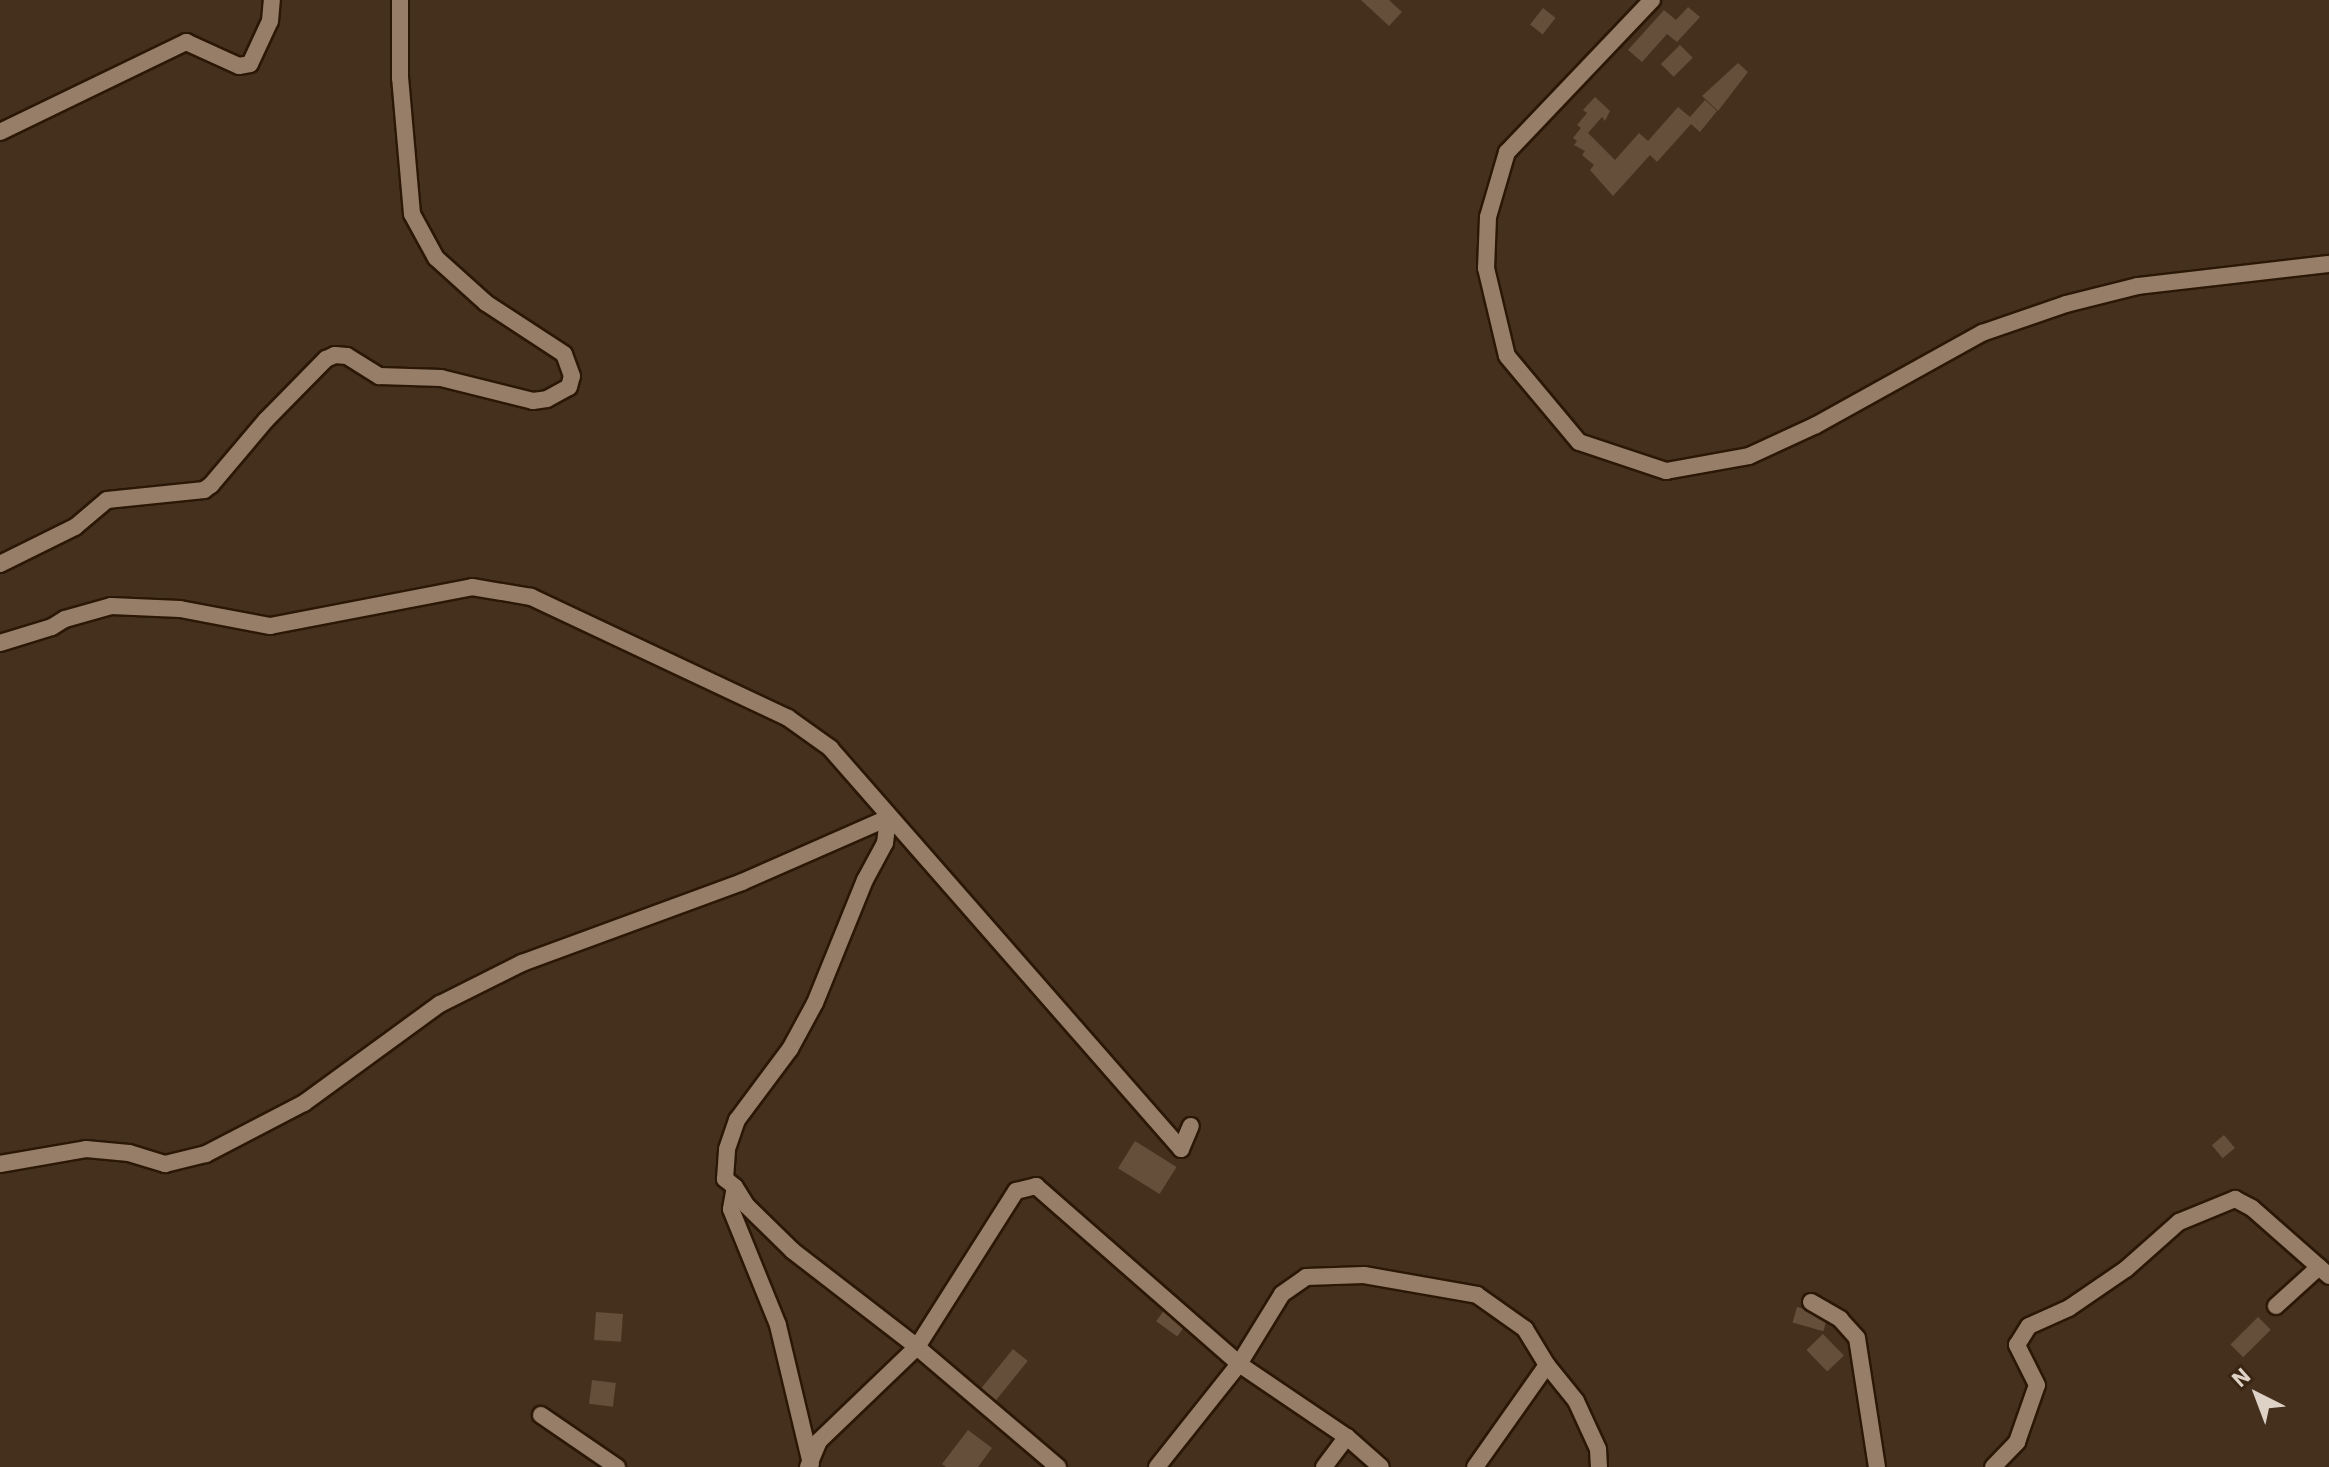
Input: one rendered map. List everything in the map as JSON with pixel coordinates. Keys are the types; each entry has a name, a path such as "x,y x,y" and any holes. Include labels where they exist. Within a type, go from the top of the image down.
{"street":[{"path":"0,132 186,42 239,66 250,64 270,21 272,0"},
{"path":"0,564 75,527 107,500 204,490 266,420 326,359 335,355 347,356 379,376 441,378 533,401 547,399 569,387 572,376 564,354 486,303 436,258 412,214 400,78 400,0"},
{"path":"1652,0 1507,152 1488,217 1486,268 1507,356 1579,442 1666,471 1749,456 1816,425 1982,333 2066,304 2138,286 2329,264"},
{"path":"0,643 111,606 180,609 270,626 472,587 531,597 788,718 830,748 888,818 1181,1149 1191,1126"},
{"path":"0,1164 86,1149 129,1153 165,1164 206,1154 304,1103 440,1004 522,963 742,882 888,818"},
{"path":"888,818 885,843 865,880 815,1003 790,1049 737,1120 727,1149 725,1179 735,1187 747,1206 793,1251 917,1347 1058,1467"},
{"path":"810,1466 819,1441 917,1347 1016,1191 1036,1186 1239,1364 1347,1437 1381,1467"},
{"path":"735,1187 731,1209 778,1325 810,1466"},
{"path":"1993,1467 2017,1442 2037,1385 2017,1345 2029,1326 2069,1308 2115,1277 2179,1222 2235,1199 2252,1208 2324,1272 2276,1306"},
{"path":"1157,1467 1239,1364 1282,1294 1306,1277 1364,1275 1477,1295 1525,1329 1547,1365 1576,1401 1598,1449 1599,1467"},
{"path":"1811,1302 1840,1319 1857,1338 1877,1467"},
{"path":"1475,1467 1547,1365"},
{"path":"541,1415 617,1467"},
{"path":"1324,1467 1347,1437"}],"building":[{"path":"1361,0 1389,0 1402,12 1389,26"},
{"path":"1688,7 1700,17 1677,42 1667,34 1642,62 1628,50 1664,10 1676,20"},
{"path":"1543,8 1556,18 1543,34 1530,25"},
{"path":"1680,45 1693,58 1674,77 1661,64"},
{"path":"1738,63 1748,72 1718,111 1702,96"},
{"path":"1595,97 1610,111 1605,121 1602,117 1588,133 1615,160 1639,133 1648,141 1678,107 1690,117 1705,100 1717,111 1700,132 1691,124 1657,162 1650,155 1613,196 1590,170 1594,165 1582,155 1585,151 1574,145 1577,141 1573,138 1581,128 1577,125 1587,113 1583,110"},
{"path":"2224,1135 2235,1148 2223,1158 2212,1145"},
{"path":"1135,1141 1177,1167 1160,1194 1118,1168"},
{"path":"1797,1307 1828,1316 1823,1331 1793,1322"},
{"path":"1165,1309 1186,1324 1177,1336 1156,1321"},
{"path":"596,1312 623,1314 621,1342 594,1340"},
{"path":"2258,1317 2271,1330 2243,1357 2230,1345"},
{"path":"1823,1334 1844,1356 1827,1372 1806,1350"},
{"path":"1013,1349 1028,1361 993,1404 978,1392"},
{"path":"592,1380 616,1383 613,1407 589,1404"},
{"path":"968,1430 992,1448 978,1467 946,1467 942,1464"}]}
